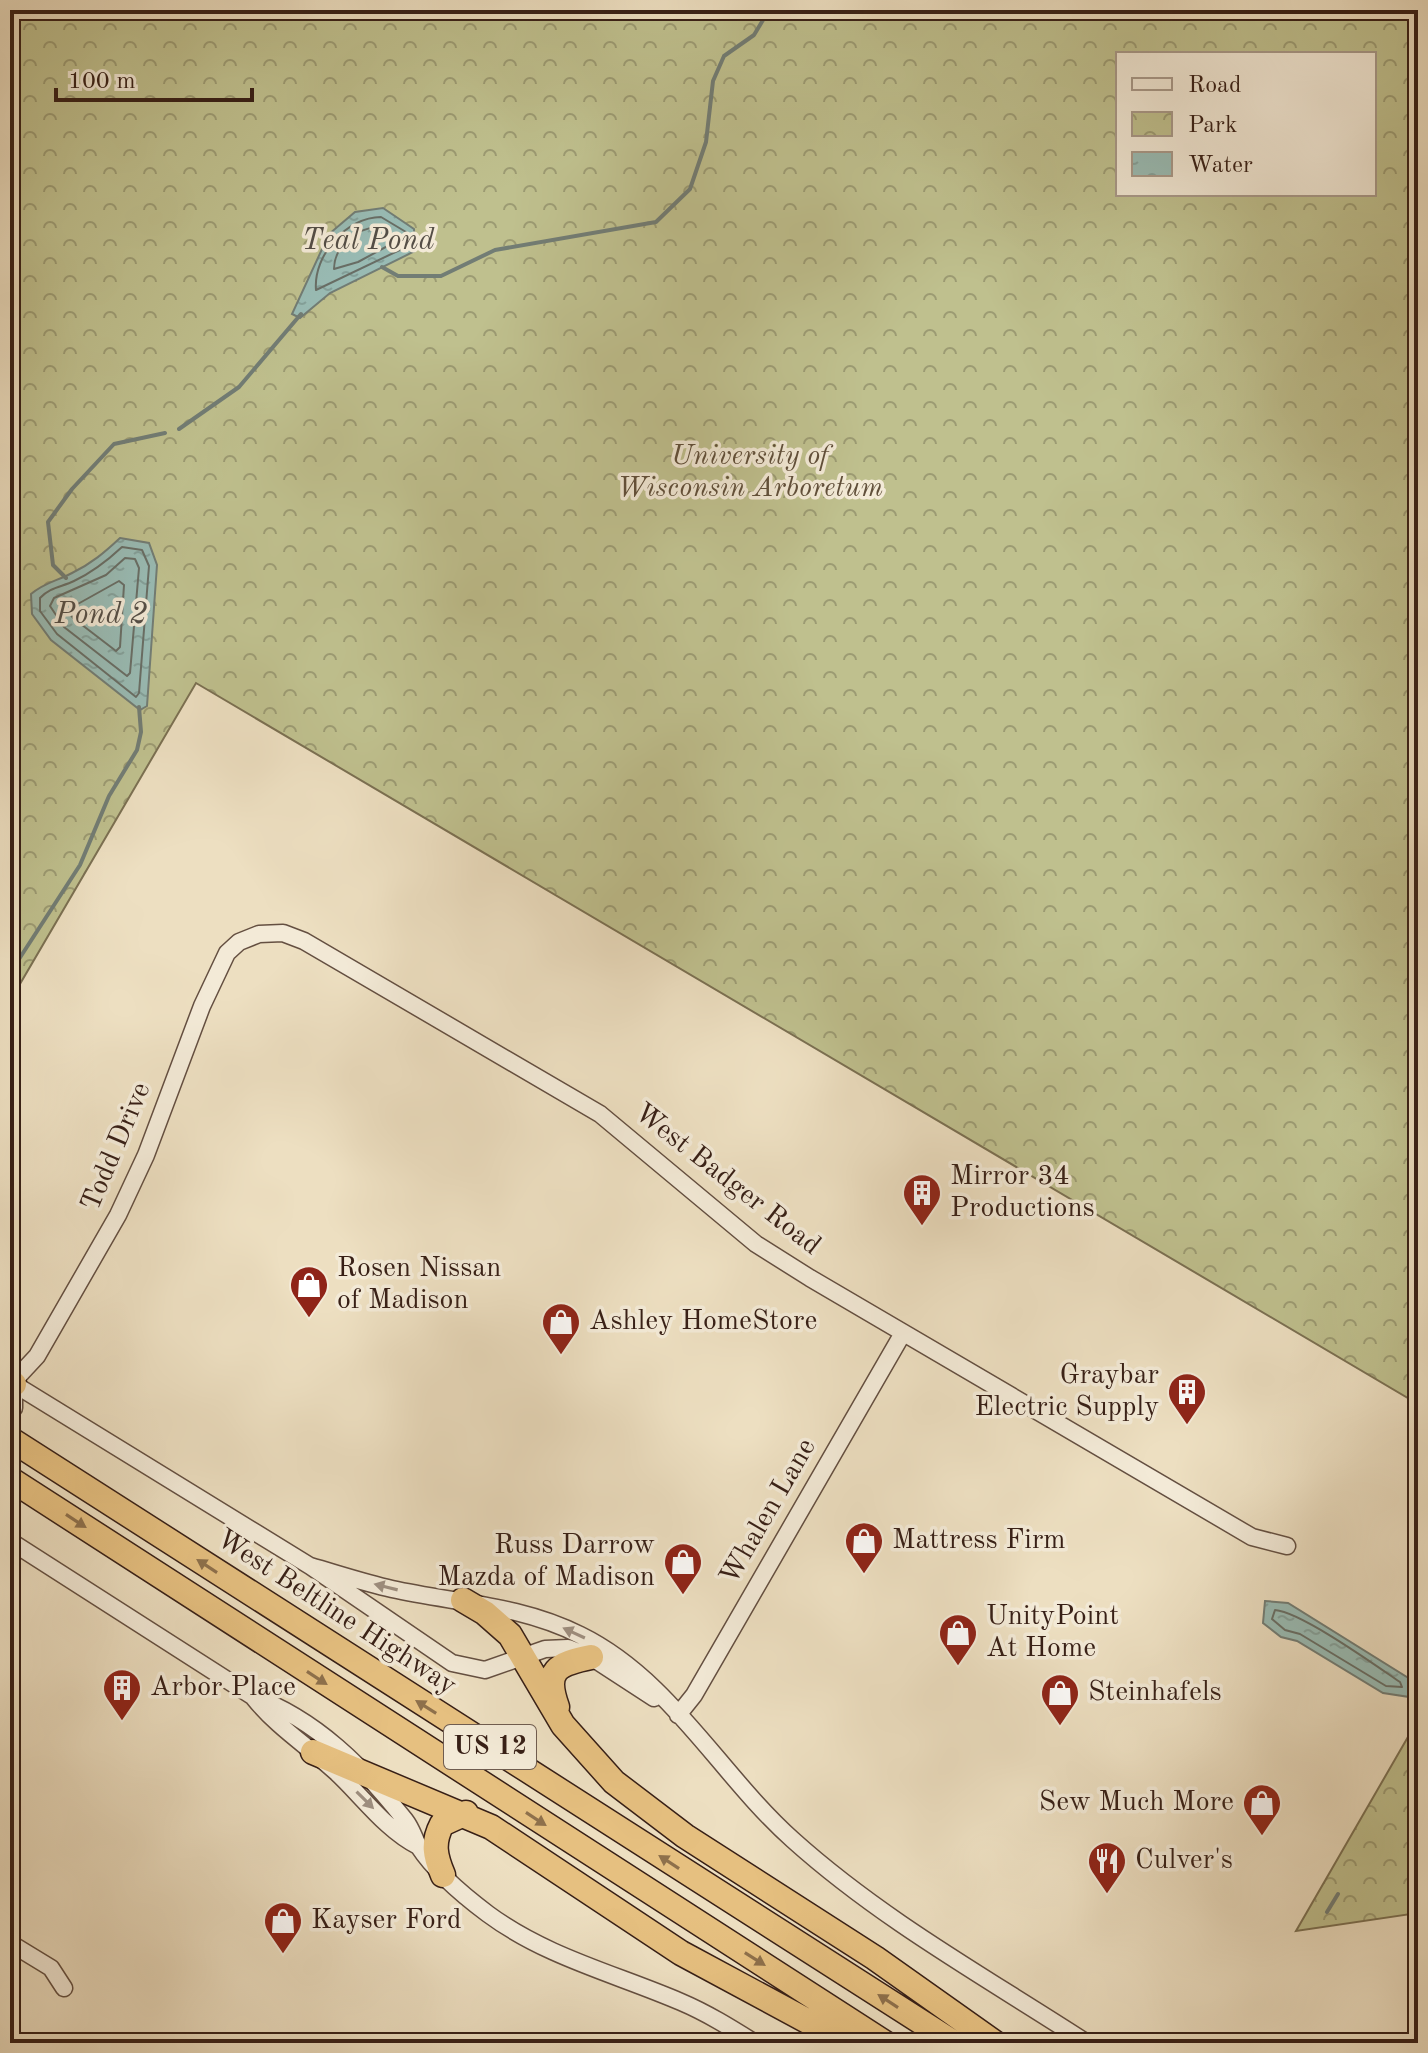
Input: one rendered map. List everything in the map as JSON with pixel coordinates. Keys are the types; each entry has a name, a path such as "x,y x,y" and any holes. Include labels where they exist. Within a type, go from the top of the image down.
{"highway":[{"name":"West Beltline Highway","path":"18,1444 954,2043"},
{"name":"US 12","path":"10,1479 885,2043"},
{"path":"463,1600 498,1623 510,1635 563,1725 595,1764 642,1806 848,1939 995,2043"},
{"path":"563,1725 551,1680 556,1669 566,1662 591,1657"},
{"path":"313,1752 466,1813 517,1842 681,1953 848,2043"},
{"path":"443,1875 435,1858 435,1839 442,1824 466,1813"}],"street":[{"name":"West Badger Road","path":"259,934 283,933 304,941 600,1114 756,1244 1252,1537 1287,1546"},
{"name":"Todd Drive","path":"11,1383 37,1356 118,1215 227,953 239,942 259,934"},
{"name":"Whalen Lane","path":"678,1715 694,1695 903,1333"},
{"path":"10,1412 14,1408 11,1383"},
{"path":"11,1383 310,1566 452,1663 485,1670 545,1649 568,1648 591,1657 678,1715"},
{"path":"10,1541 252,1696 276,1704 304,1722 369,1776 412,1830 418,1846 472,1902 524,1937 560,1955 682,2002 755,2043"},
{"path":"310,1566 390,1589 463,1600 548,1621 581,1635 644,1677 759,1808 856,1894 1087,2043"},
{"path":"252,1696 268,1715 313,1752 403,1838 418,1846"},
{"path":"10,1943 51,1968 64,1988"}],"green space":[{"name":"University of Wisconsin Arboretum","path":"10,10 1418,10 1418,1404 196,683 10,1001"},
{"path":"1418,1720 1418,1913 1296,1931 1416,1723"}],"water":[{"name":"Teal Pond","path":"383,208 414,229 415,251 330,293 300,318 292,314 329,234 355,212"},
{"name":"Pond 2","path":"120,538 149,543 157,565 147,706 140,710 51,640 32,614 31,594 85,566"},
{"path":"1265,1601 1288,1603 1418,1684 1416,1698 1383,1693 1297,1641 1281,1637 1263,1623"}],"waterway":[{"path":"382,267 398,276 441,276 495,250 656,222 690,189 706,142 713,81 724,56 754,35 769,10"},
{"path":"179,429 239,387 301,314"},
{"path":"66,578 53,565 48,522 72,489 114,444 165,433"},
{"path":"10,973 80,865 109,796 137,750 141,732 139,707"},
{"path":"1327,1912 1338,1894"}],"place":[{"name":"Mirror 34 Productions","path":"922,1227"},
{"name":"Rosen Nissan of Madison","path":"309,1319"},
{"name":"Ashley HomeStore","path":"561,1356"},
{"name":"Graybar Electric Supply","path":"1187,1426"},
{"name":"Mattress Firm","path":"864,1575"},
{"name":"Russ Darrow Mazda of Madison","path":"683,1596"},
{"name":"UnityPoint At Home","path":"958,1667"},
{"name":"Arbor Place","path":"122,1722"},
{"name":"Steinhafels","path":"1060,1727"},
{"name":"Sew Much More","path":"1262,1837"},
{"name":"Culver's","path":"1107,1895"},
{"name":"Kayser Ford","path":"283,1955"}]}
